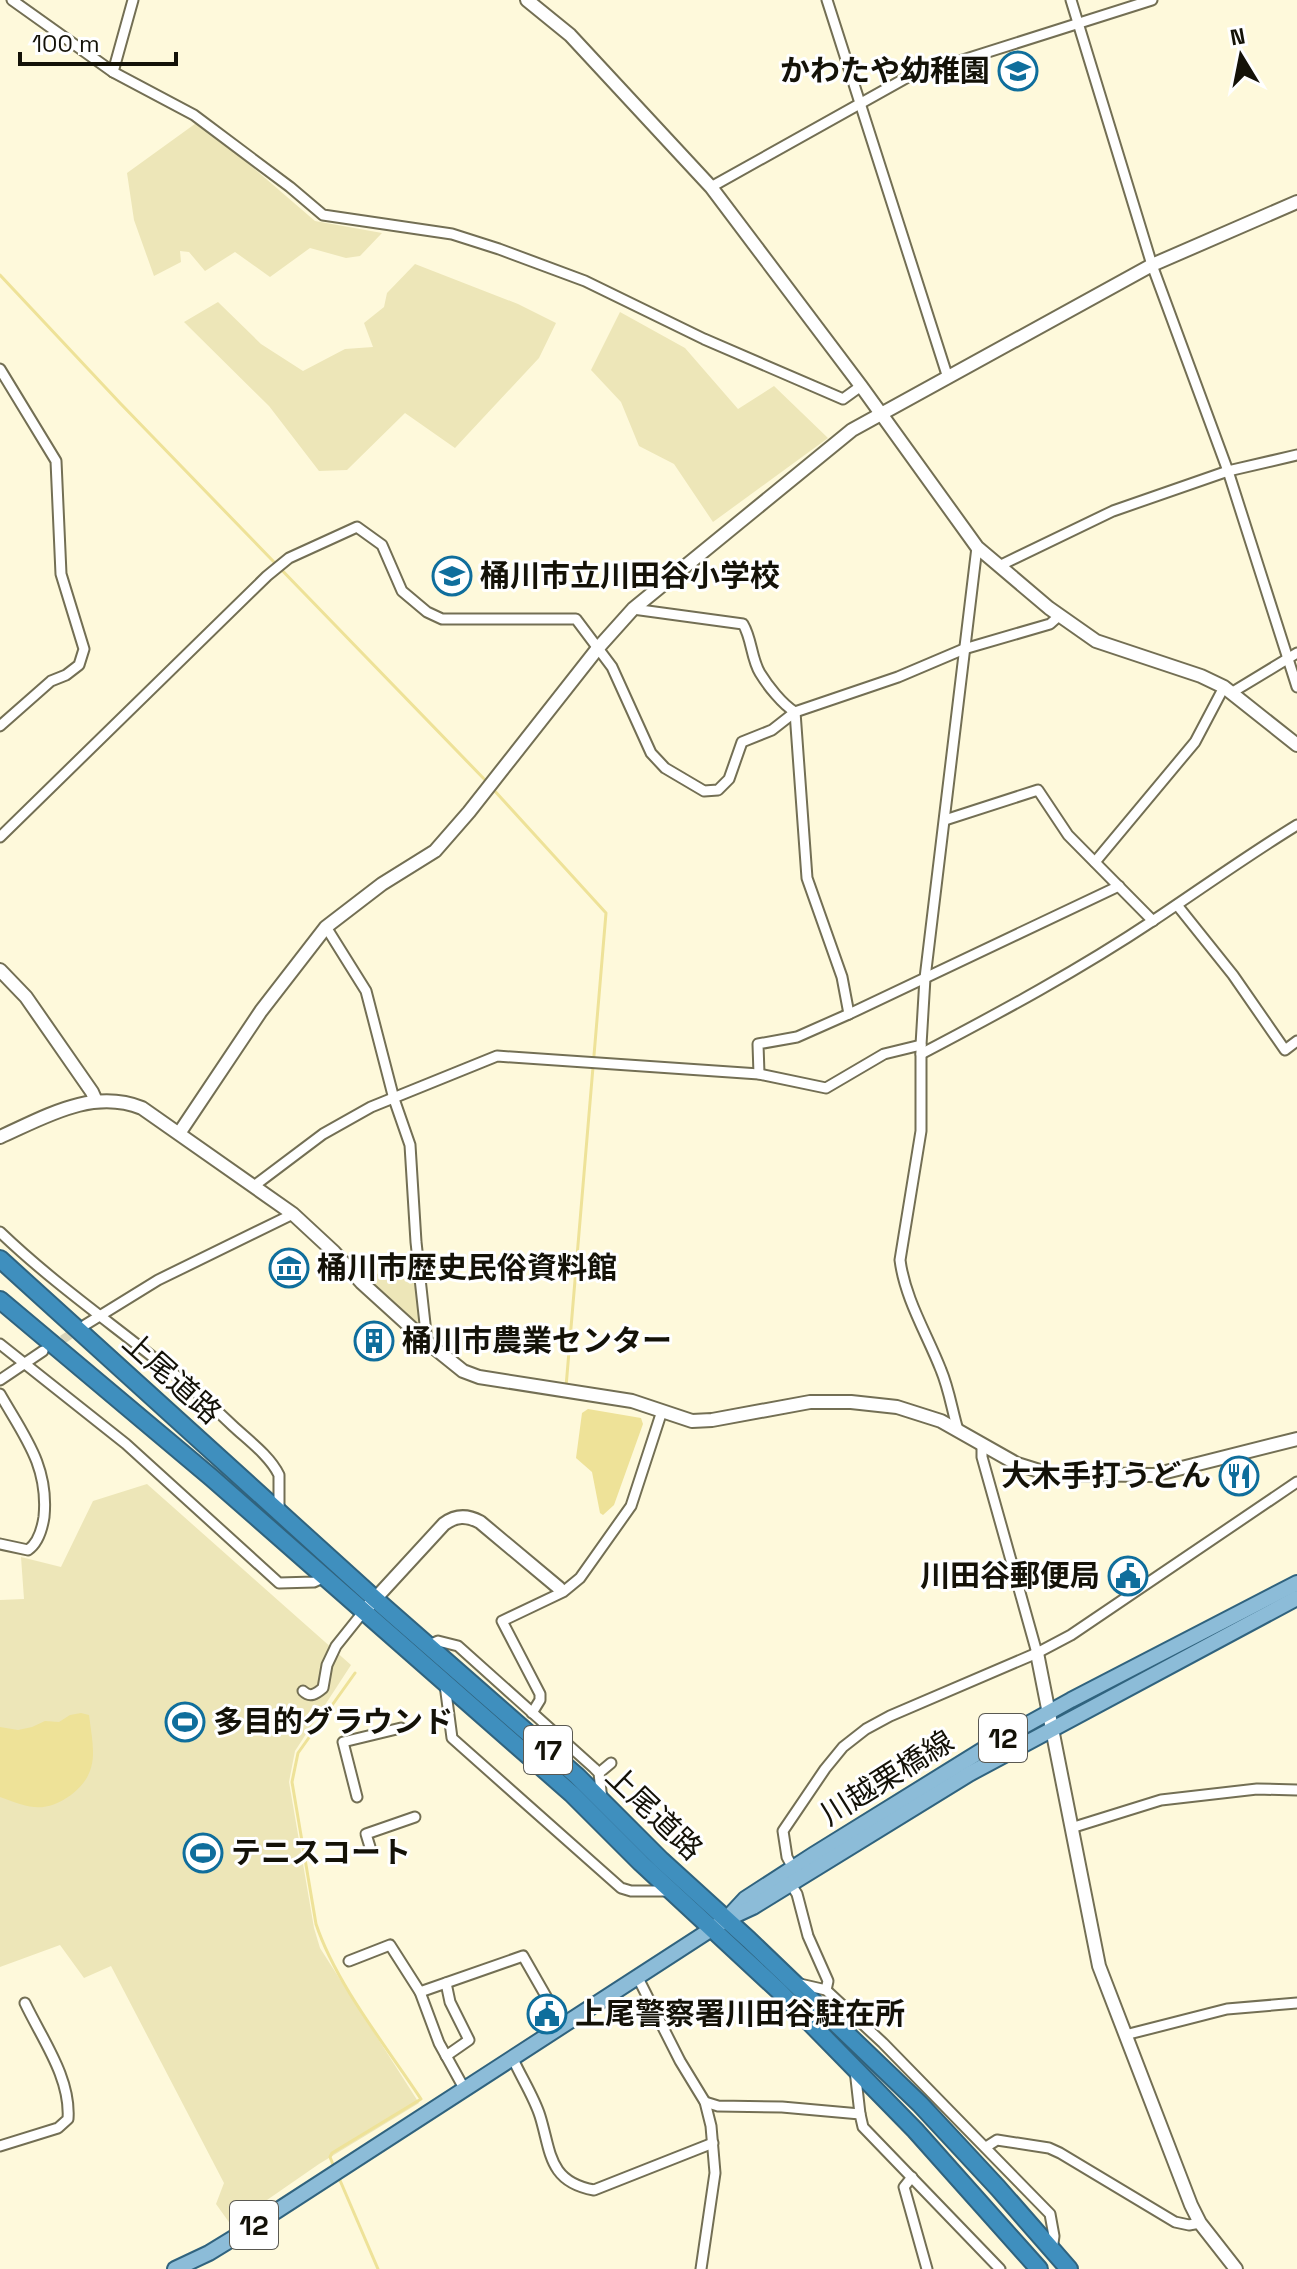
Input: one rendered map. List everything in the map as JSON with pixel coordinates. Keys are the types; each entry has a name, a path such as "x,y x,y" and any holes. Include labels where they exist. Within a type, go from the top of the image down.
{"highway":[{"name":"上尾道路","path":"0,1259 279,1511 445,1685 522,1748 673,1891 793,1982 920,2104 1069,2269"},
{"name":"上尾道路","path":"0,1300 325,1577 429,1645 602,1800 954,2173 1039,2269"}],"main road":[{"name":"川越栗橋線","path":"720,1924 745,1899 937,1777 1049,1712 1297,1583"},
{"name":"川越栗橋線","path":"175,2269 234,2238 720,1924 753,1907 969,1774 1297,1598"}],"street":[{"path":"12,0 113,72 194,115 323,215 452,234 585,281 704,339 843,399 861,386"},
{"path":"113,72 133,0"},
{"path":"527,0 570,35 711,187 977,547 1059,616 1096,641 1201,676 1228,690 1297,745"},
{"path":"827,0 948,378"},
{"path":"1071,0 1152,265 1292,655 1297,687"},
{"path":"711,187 906,78 1152,0"},
{"path":"180,1132 261,1011 326,927 382,884 435,851 633,609 852,430 1152,265 1297,202"},
{"path":"0,369 56,461 61,574 84,649 79,665 51,681 0,726"},
{"path":"999,566 1113,511 1228,471 1297,455"},
{"path":"0,837 271,573 289,558 357,527 382,545 402,591 427,612 442,619 576,619 612,667 651,753 665,768 704,791 718,790 729,779 742,742 772,730 795,712 898,677 964,649 1050,624 1059,616"},
{"path":"958,1430 943,1374 917,1315 900,1260 921,1131 925,978 977,547"},
{"path":"633,609 743,624 759,672 788,708 795,712"},
{"path":"1095,862 1195,742 1228,690 1292,655"},
{"path":"795,712 807,878 842,977 849,1014"},
{"path":"945,820 1038,790 1068,835 1153,921"},
{"path":"254,1186 323,1134 371,1107 497,1056 759,1074 826,1088 884,1054 921,1050 1038,992 1153,921 1237,862 1297,825"},
{"path":"759,1074 758,1044 797,1037 1119,886"},
{"path":"1177,905 1233,975 1285,1050 1297,1041"},
{"path":"326,927 366,991 413,1158 416,1242 427,1342"},
{"path":"0,970 26,997 96,1101"},
{"path":"0,1137 72,1105 96,1101 131,1103 180,1132 293,1214 427,1342 463,1371 479,1377 632,1401 692,1421 810,1402 897,1407 941,1421 1034,1471 1137,1476 1177,1471 1297,1439"},
{"path":"85,1325 158,1280 293,1214"},
{"path":"0,1232 193,1389 269,1461 279,1475 279,1511"},
{"path":"0,1344 126,1444 279,1583 314,1582 325,1577"},
{"path":"0,1380 43,1351"},
{"path":"0,1394 32,1451 45,1486 43,1527 35,1545 28,1550 0,1544"},
{"path":"532,1713 540,1694 502,1621 563,1592 580,1578 631,1506 662,1411"},
{"path":"982,1445 982,1457 1037,1653 1099,1966 1183,2186 1200,2223 1236,2269"},
{"path":"793,1868 787,1857 783,1831 825,1769 843,1747 866,1729 1071,1635 1297,1482"},
{"path":"303,1691 314,1695 323,1688 327,1665 336,1646 369,1605 392,1584 444,1524 463,1517 474,1519 559,1588"},
{"path":"429,1645 438,1641 458,1646 599,1773 602,1800"},
{"path":"445,1685 452,1738 621,1888 631,1891 673,1891"},
{"path":"357,1797 343,1742 401,1728"},
{"path":"599,1773 611,1763"},
{"path":"1071,1828 1161,1800 1257,1789 1297,1790"},
{"path":"370,1847 366,1834 415,1817"},
{"path":"790,1883 797,1894 808,1936 828,1981 826,1990"},
{"path":"349,1961 390,1945 420,1992 446,2056 465,2090"},
{"path":"420,1992 523,1956 563,2026"},
{"path":"638,1978 680,2061 705,2102 715,2173 701,2269"},
{"path":"793,1982 826,1990 986,2147 1050,2214 1054,2236 1052,2250"},
{"path":"446,1983 450,2002 469,2040 446,2056"},
{"path":"0,2146 58,2128 68,2119 69,2108 56,2062 25,2003"},
{"path":"1125,2035 1227,2009 1297,2003"},
{"path":"513,2059 539,2114 550,2159 564,2176 581,2188 594,2190 713,2143"},
{"path":"855,2068 863,2127 1000,2269"},
{"path":"705,2102 718,2106 782,2107 860,2114"},
{"path":"986,2147 997,2140 1049,2148 1175,2222 1189,2225 1200,2223"},
{"path":"912,2177 904,2187 927,2269"}],"shaded area":[{"path":"199,121 315,221 382,233 360,256 346,258 310,248 270,277 235,252 205,271 189,252 180,251 181,262 154,276 134,220 127,173"},
{"path":"415,264 518,304 556,323 539,358 455,448 405,413 347,470 319,471 269,406 184,322 218,302 261,344 303,371 345,349 373,347 364,323 384,307 387,293"},
{"path":"620,312 685,348 738,409 774,386 828,438 713,522 674,464 639,446 621,402 591,370"},
{"path":"399,1267 409,1280 413,1279 422,1322 418,1324 364,1278"},
{"path":"588,1409 641,1418 643,1424 614,1505 603,1515 600,1513 592,1472 576,1458 582,1413"},
{"path":"147,1484 351,1665 295,1751 289,1782 320,1948 419,2103 319,2164 231,2225 216,2204 224,2183 111,1966 84,1978 60,1945 0,1967 0,1600 24,1599 21,1557 61,1567 93,1501"},
{"path":"81,1713 89,1715 93,1759 81,1786 61,1801 44,1807 28,1806 0,1797 0,1727 18,1730 45,1721 59,1722"}],"waterway":[{"path":"0,275 488,783"},
{"path":"493,789 606,913 566,1387"},
{"path":"334,2167 330,2157 332,2153 421,2099 363,2014 325,1947 316,1924 292,1782 298,1753 355,1673"},
{"path":"339,2178 378,2269"}],"tunnel":[{"path":"51,1347 79,1329"}],"place":[{"name":"かわたや幼稚園","path":"1018,71"},
{"name":"桶川市立川田谷小学校","path":"452,576"},
{"name":"桶川市歴史民俗資料館","path":"289,1268"},
{"name":"桶川市農業センター","path":"374,1341"},
{"name":"大木手打うどん","path":"1239,1476"},
{"name":"川田谷郵便局","path":"1128,1576"},
{"name":"多目的グラウンド","path":"185,1722"},
{"name":"テニスコート","path":"203,1853"},
{"name":"上尾警察署川田谷駐在所","path":"547,2014"}]}
